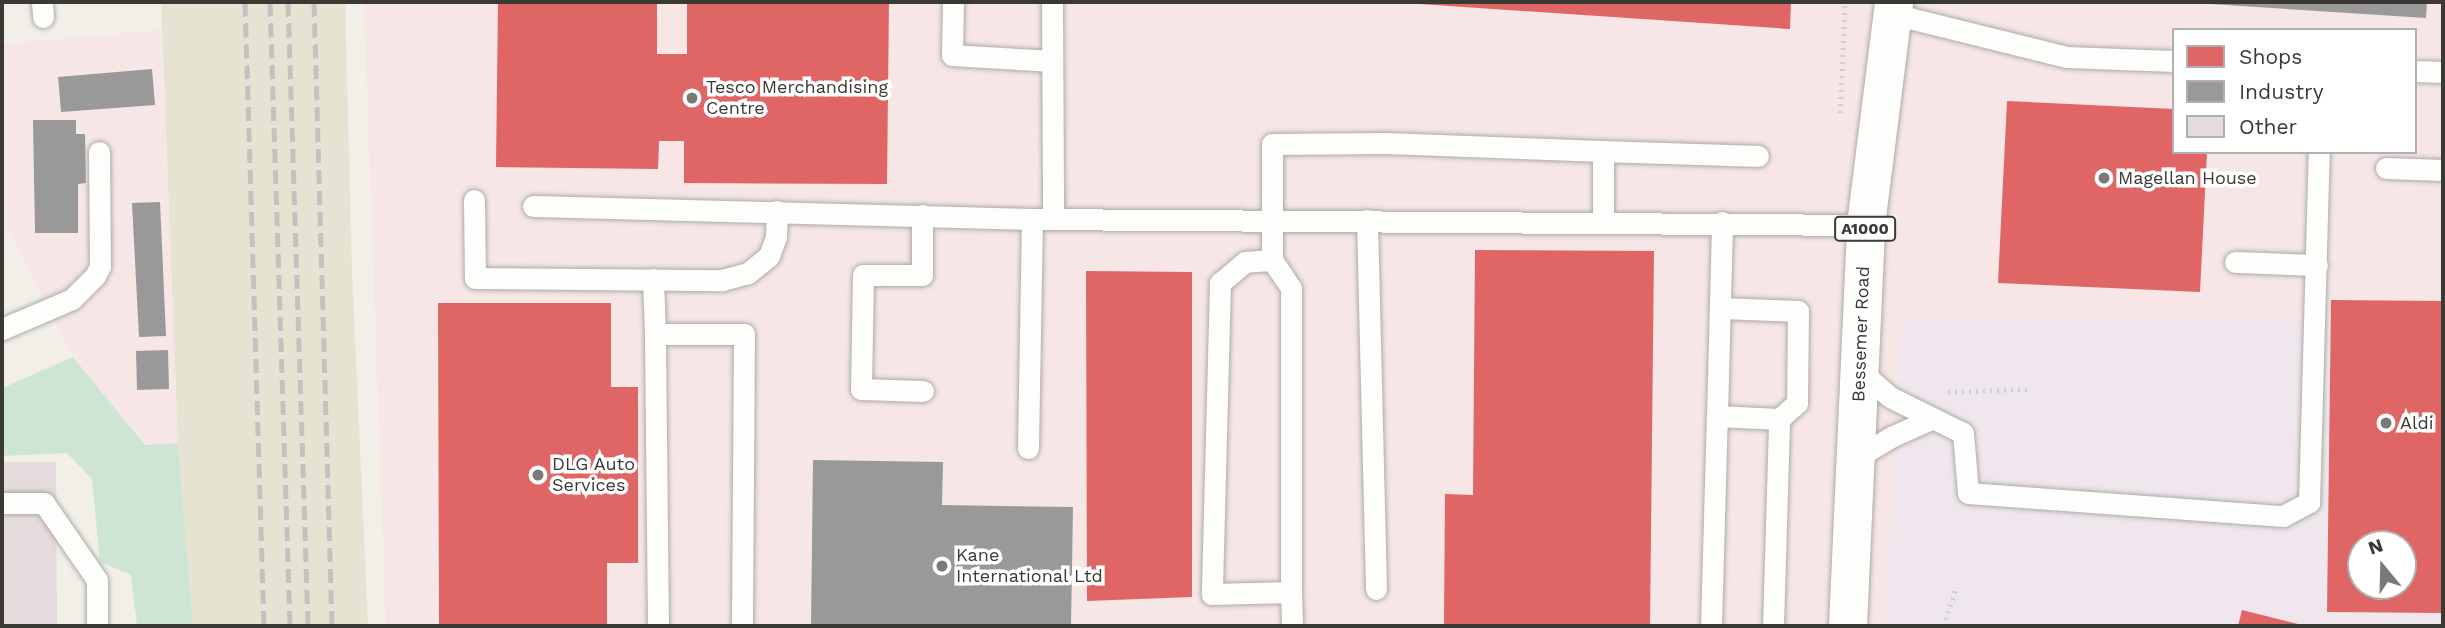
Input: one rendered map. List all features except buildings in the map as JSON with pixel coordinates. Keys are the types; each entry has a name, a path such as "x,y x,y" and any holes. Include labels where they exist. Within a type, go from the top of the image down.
{"main road":[{"name":"Bessemer Road","path":"1848,626 1866,225 1893,8"}],"lane":[{"path":"953,2 952,55 1052,61"},
{"path":"1028,448 1052,61 1052,2"},
{"path":"1893,8 2067,57 2172,61"},
{"path":"2417,71 2443,72"},
{"path":"1292,626 1291,288 1272,260 1272,144 1385,143 1758,156"},
{"path":"1603,221 1604,151"},
{"path":"2,330 72,299 95,276 100,266 99,152"},
{"path":"1860,370 1890,397 1963,433 1968,493 2283,516 2309,502 2319,154"},
{"path":"2386,168 2443,170"},
{"path":"474,200 475,278 722,280 748,273 769,256 776,237 777,211"},
{"path":"533,206 1043,218 1866,225"},
{"path":"922,215 922,275 863,275 861,389 923,391"},
{"path":"1367,220 1376,589"},
{"path":"1711,626 1721,308 1721,222"},
{"path":"1272,260 1245,262 1220,283 1212,594 1291,592"},
{"path":"2235,262 2316,265"},
{"path":"653,279 658,626"},
{"path":"1717,416 1779,419 1797,403 1798,311 1721,308"},
{"path":"655,334 744,334 742,626"},
{"path":"1773,626 1779,419"},
{"path":"1856,458 1891,437 1931,419"},
{"path":"2,503 44,503 97,580 97,626"}],"path":[{"path":"1840,122 1845,2"},
{"path":"1936,391 2027,390"},
{"path":"1943,626 1956,589"}],"shaded area":[{"path":"161,2 345,2 352,270 368,626 193,626 178,443"},
{"path":"364,2 2443,2 2443,301 2331,300 2300,322 1901,322 1887,626 386,626"},
{"path":"161,30 178,443 146,445 73,357 3,220 3,44"},
{"path":"2331,300 2443,301 2443,626 1887,626 1900,322 2300,322"}],"green space":[{"path":"73,357 145,445 178,443 193,626 137,626 131,575 100,562 92,479 67,453 2,456 2,388"}],"railway":[{"path":"245,2 264,626"},
{"path":"270,2 290,626"},
{"path":"288,2 308,626"},
{"path":"314,2 332,626"}],"place":[{"name":"Tesco Merchandising Centre","path":"692,98"},
{"name":"Magellan House","path":"2104,178"},
{"name":"Aldi","path":"2386,423"},
{"name":"DLG Auto Services","path":"538,475"},
{"name":"Kane International Ltd","path":"942,566"}]}
